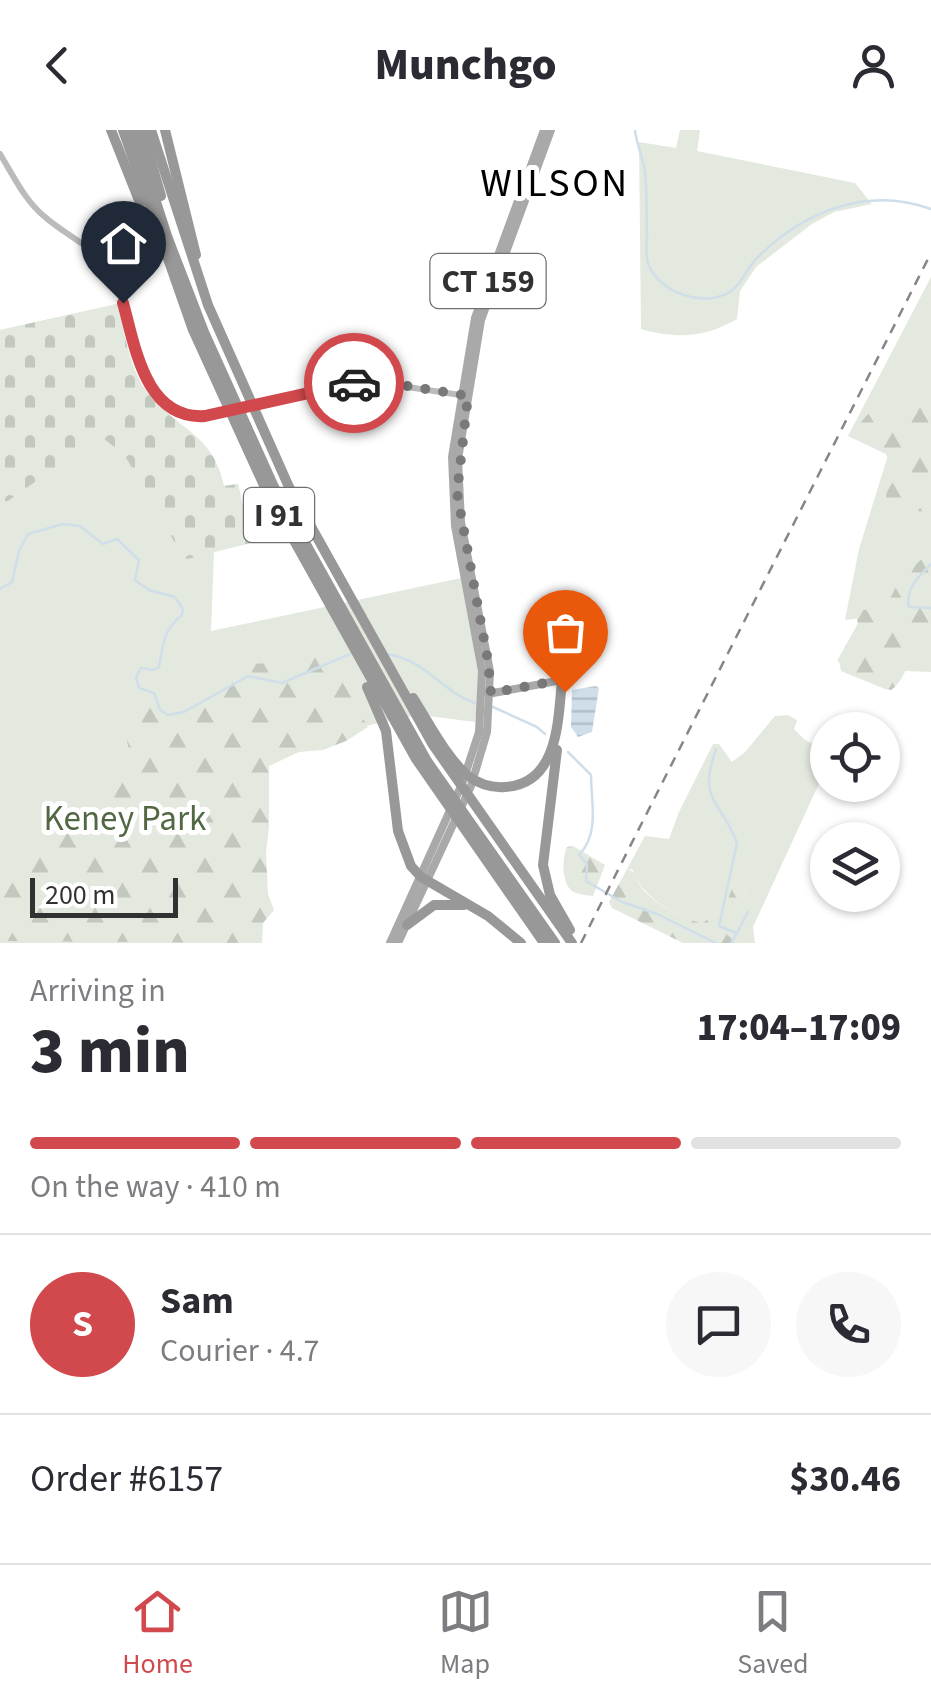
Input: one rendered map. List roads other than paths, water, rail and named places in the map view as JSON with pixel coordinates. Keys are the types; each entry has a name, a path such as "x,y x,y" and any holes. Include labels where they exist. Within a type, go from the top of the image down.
{"highway":[{"path":"111,130 149,228 161,244"},
{"name":"I 91","path":"123,130 198,341 250,459 355,630 383,657 380,673"},
{"path":"132,130 167,236 221,373 274,486 380,673 450,784 518,785 543,767 553,746 562,680"},
{"path":"142,130 183,263 220,358 269,466 355,630"},
{"name":"I 91","path":"151,130 208,305 355,630 356,653 380,673 544,943"},
{"path":"164,130 208,305"},
{"path":"380,673 402,847 425,880 481,911 521,943"},
{"path":"562,680 565,692 542,862 567,940"},
{"name":"I 91","path":"450,784 469,818 567,940"},
{"path":"404,923 442,903 458,903 481,911"}],"main road":[{"name":"CT 159","path":"390,943 404,923 478,768 487,701 480,638 460,533 457,477 464,395 488,290 547,130"},
{"path":"487,701 562,680"},
{"name":"CT 159","path":"398,943 404,923"}],"street":[{"path":"0,154 37,210 92,250 112,273 140,366 154,390 172,408 199,417 368,381 464,395"}],"waterway":[{"path":"635,130 645,175 648,262 663,284 683,295 706,298 728,293 775,241 838,207 883,200 931,209"},
{"path":"0,589 12,582 19,551 28,534 63,524 80,526 103,544 117,539 139,560 135,580 149,590 175,597 183,609 165,638 159,667 141,668 136,677 139,688 154,693 160,710 168,715 184,712 248,676 282,683 350,654"},
{"path":"931,564 914,583 908,600 909,607 931,608"},
{"path":"388,654 415,664 475,703"},
{"path":"493,707 545,734"},
{"path":"716,749 710,790 737,843 719,926 737,933 731,943"},
{"path":"568,752 591,775 592,827 579,855 587,864 586,881 622,902 716,943"},
{"path":"737,933 748,912"}],"railway":[{"path":"581,943 931,253"}],"district":[{"name":"WILSON","path":"555,182"}],"park label":[{"name":"Keney Park","path":"125,818"}]}
